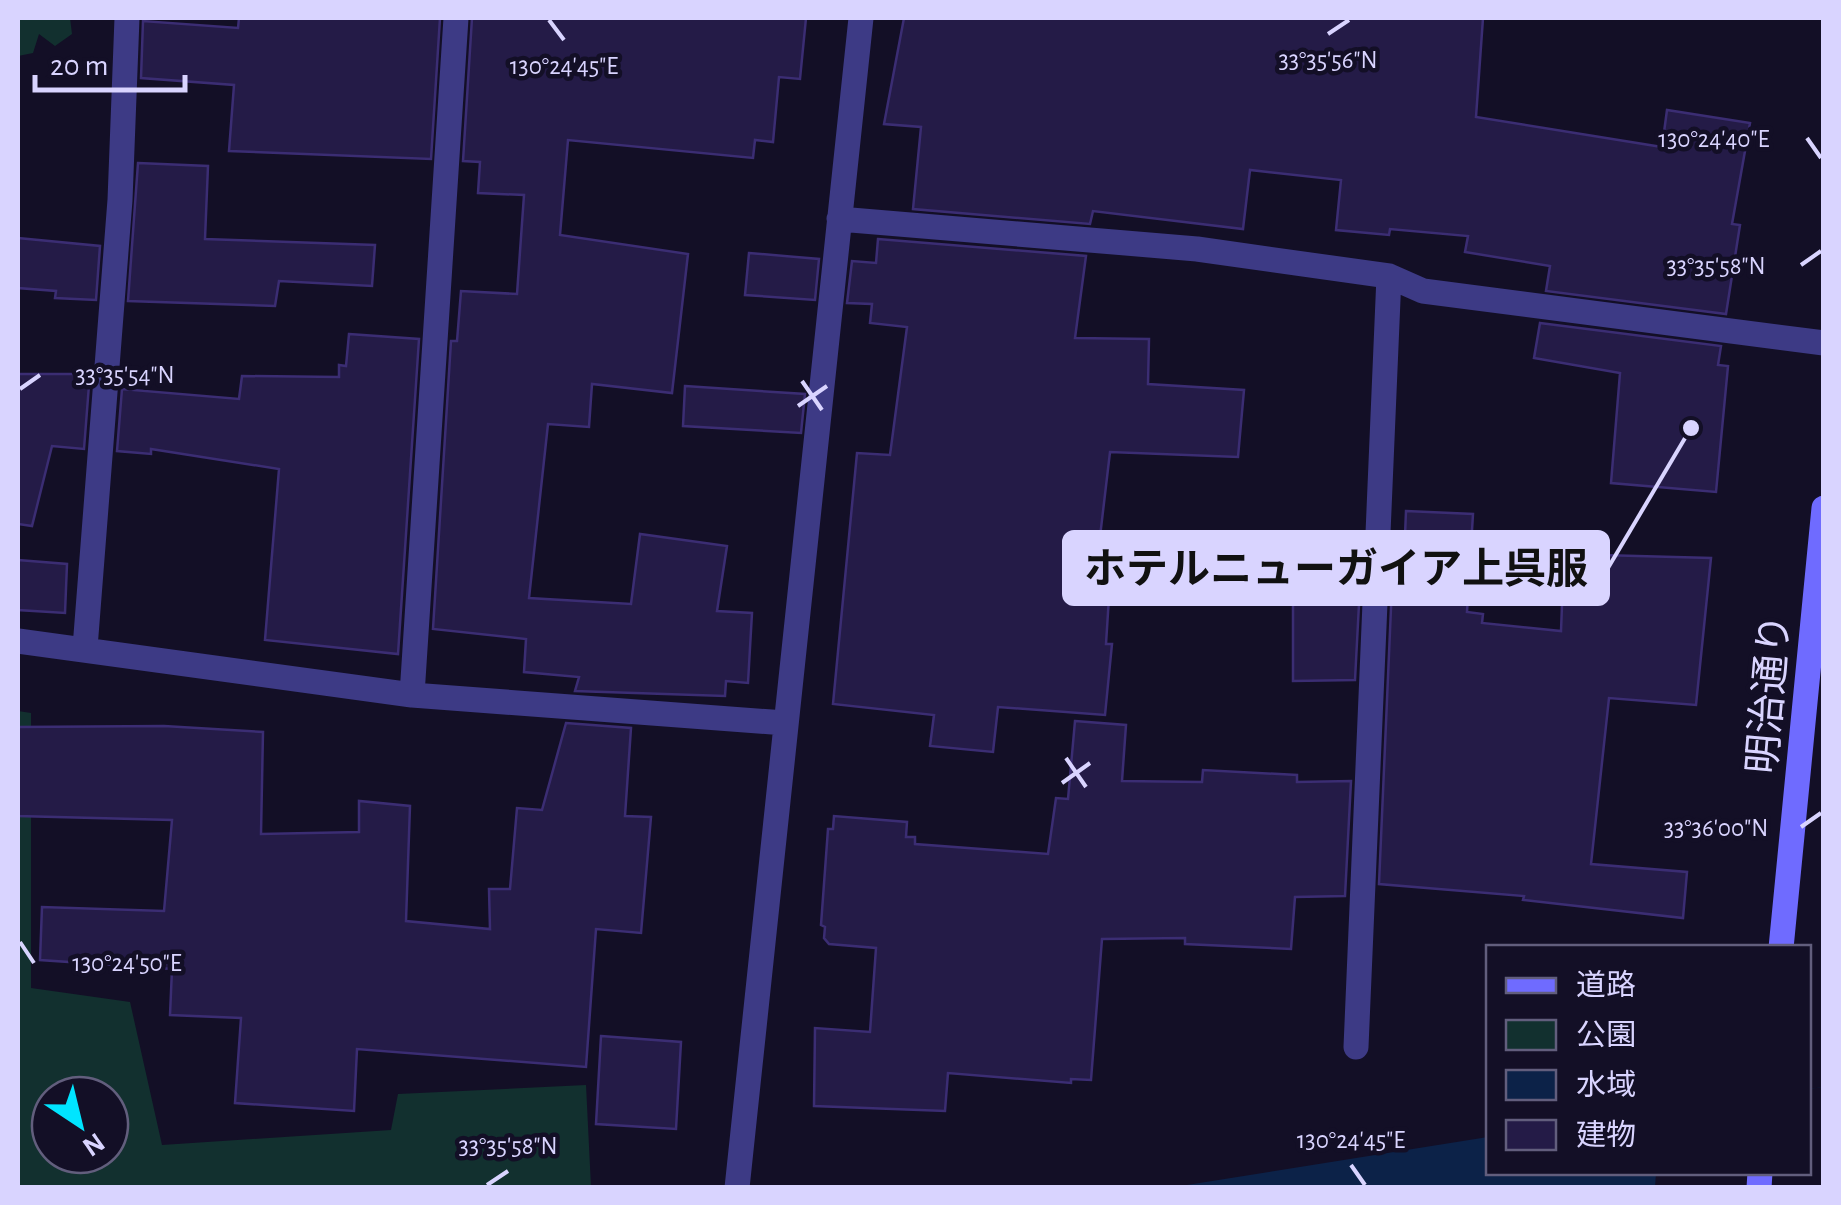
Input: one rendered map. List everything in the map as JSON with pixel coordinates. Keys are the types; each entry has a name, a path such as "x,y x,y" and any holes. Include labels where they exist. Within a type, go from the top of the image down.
{"street":[{"path":"85,648 120,200 127,18"},
{"path":"412,694 456,18"},
{"path":"738,1179 862,18"},
{"path":"839,219 1197,249 1389,276 1423,291 1824,343"},
{"path":"1356,1048 1389,276"},
{"name":"明治通り","path":"1781,945 1824,508"},
{"path":"18,641 412,694 785,724"}],"green space":[{"path":"18,18 70,18 72,34 55,46 39,34 33,53 18,56"},
{"path":"18,711 31,713 31,988 130,1002 162,1145 391,1130 398,1094 586,1085 591,1187 18,1187"}],"water":[{"path":"1823,1087 1823,1187 1168,1188 1486,1137 1486,1175 1811,1175 1811,1089"}],"pier":[{"path":"1823,1087 1823,1188 1655,1187 1656,1175 1811,1175 1811,1089"}],"building":[{"path":"239,18 440,18 431,159 229,151 234,85 141,78 143,21 238,28"},
{"path":"472,18 806,18 800,79 779,77 773,142 755,140 753,158 568,140 560,235 688,254 672,393 592,384 589,427 548,424 529,598 631,604 640,534 727,546 717,611 752,613 748,683 726,681 725,696 575,691 579,677 524,672 526,639 433,629 451,341 457,341 461,291 517,294 524,195 478,193 480,162 463,161"},
{"path":"904,18 1483,18 1476,117 1662,147 1667,110 1750,123 1732,224 1740,225 1726,314 1546,291 1550,266 1465,252 1468,236 1390,229 1389,235 1336,230 1341,180 1250,170 1243,229 1093,211 1090,224 913,209 921,127 884,124"},
{"path":"138,163 208,166 205,239 375,245 372,286 279,281 275,306 128,301"},
{"path":"18,238 100,246 96,300 55,298 56,291 18,288"},
{"path":"878,239 1086,256 1075,338 1149,339 1148,384 1244,390 1238,457 1110,452 1093,596 1109,597 1106,644 1112,644 1105,715 998,707 993,752 930,746 934,715 833,704 857,453 890,455 907,327 870,323 872,304 847,303 852,261 876,263"},
{"path":"749,253 819,259 815,300 745,295"},
{"path":"1540,323 1721,346 1718,365 1728,366 1716,492 1611,483 1620,373 1534,358"},
{"path":"349,334 419,339 398,654 265,640 279,469 151,449 151,454 117,451 122,389 239,399 242,376 339,377 339,365 346,366"},
{"path":"18,374 85,374 85,385 89,385 84,449 52,446 32,526 18,524"},
{"path":"685,386 805,394 801,433 683,426"},
{"path":"1406,511 1473,514 1467,612 1483,614 1482,623 1561,631 1564,554 1711,558 1696,705 1609,698 1591,864 1687,872 1683,918 1523,900 1524,896 1379,884 1392,585 1403,585"},
{"path":"18,560 67,564 65,613 18,610"},
{"path":"1293,585 1360,585 1355,680 1293,681"},
{"path":"1075,721 1126,725 1122,781 1202,782 1203,770 1297,775 1297,782 1351,781 1345,896 1295,897 1291,949 1185,944 1185,938 1102,939 1091,1080 1071,1079 1071,1083 948,1073 945,1111 814,1106 815,1028 870,1032 876,948 829,944 824,938 825,927 821,925 828,829 833,829 834,816 907,822 906,837 915,837 915,844 1048,854 1056,798 1068,799"},
{"path":"566,723 631,728 625,816 651,817 641,933 596,929 586,1067 357,1049 354,1111 235,1103 241,1018 170,1015 172,969 40,960 42,907 164,911 172,820 18,816 18,727 164,726 263,732 261,834 359,832 359,801 410,806 406,921 490,929 489,889 510,889 517,808 542,810"},
{"path":"601,1036 681,1042 676,1129 596,1124"}],"place":[{"name":"ホテルニューガイア上呉服","path":"1691,428"}]}
